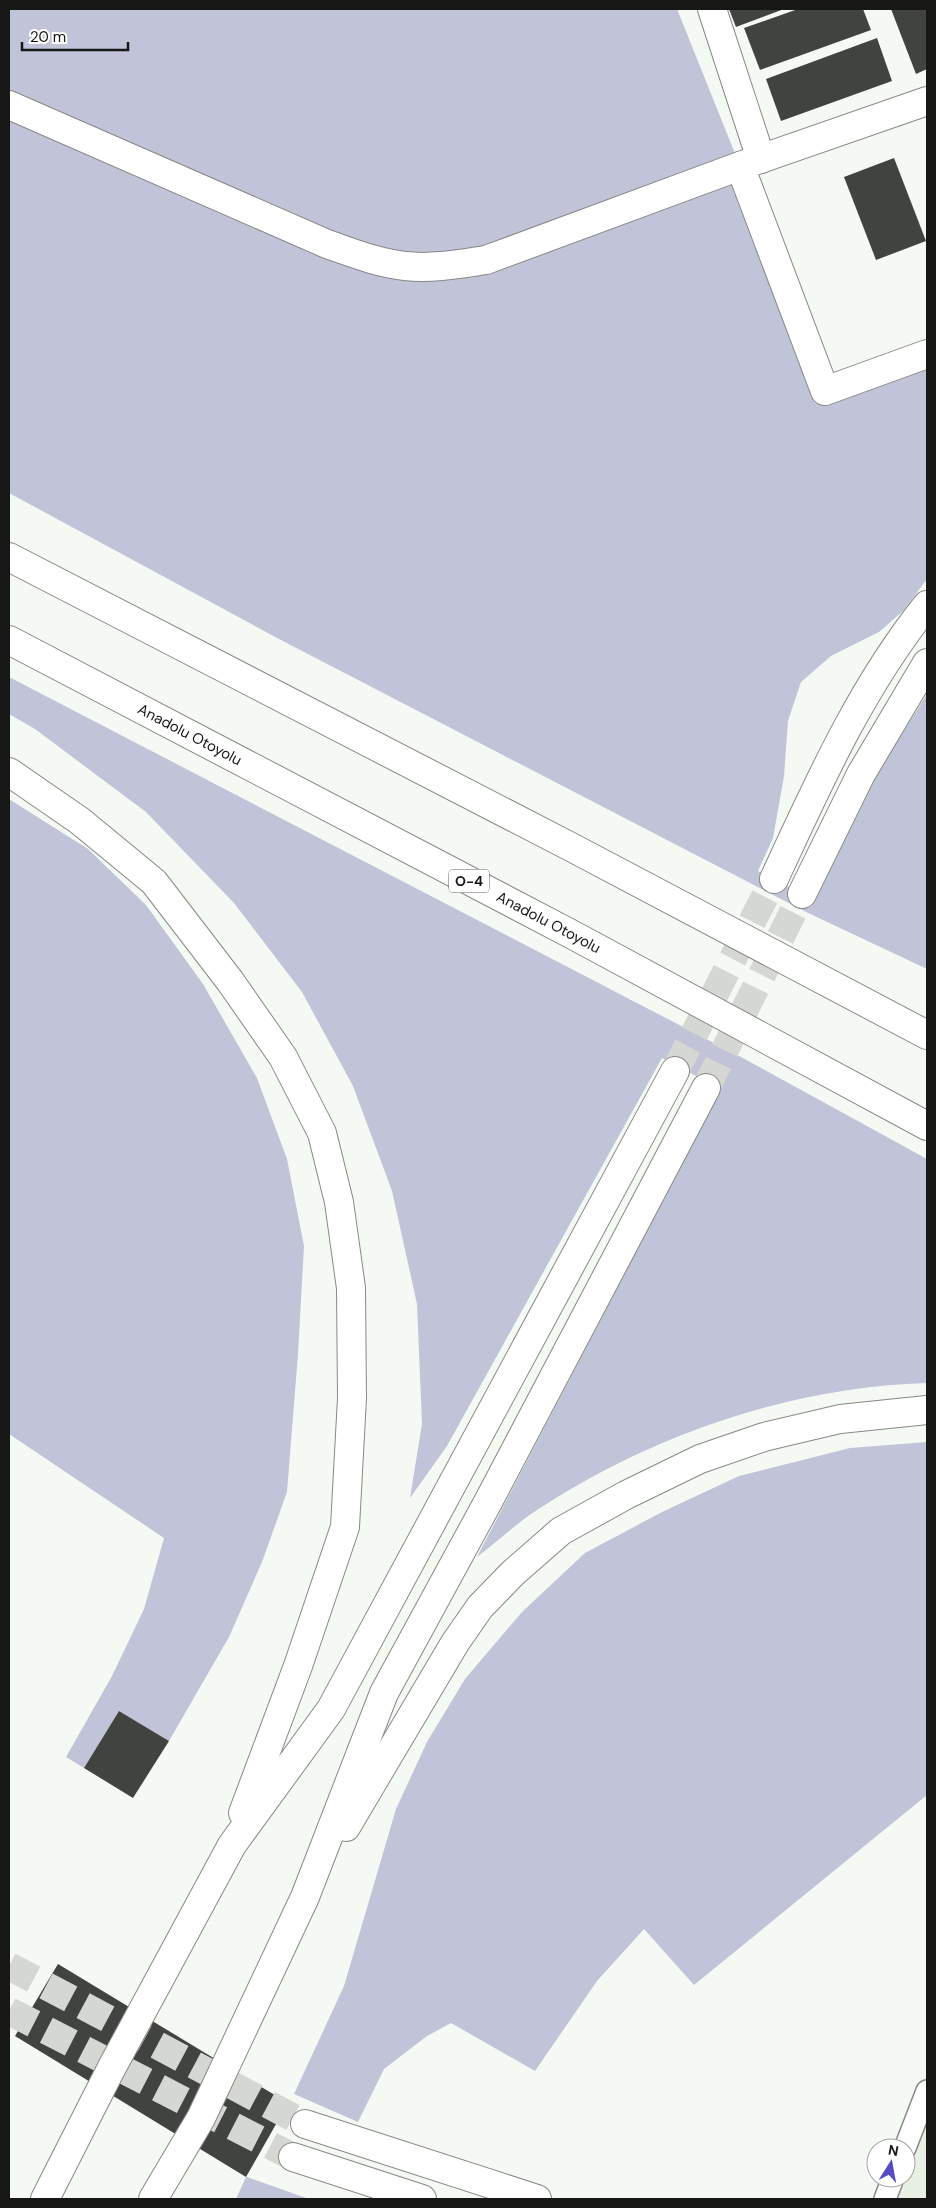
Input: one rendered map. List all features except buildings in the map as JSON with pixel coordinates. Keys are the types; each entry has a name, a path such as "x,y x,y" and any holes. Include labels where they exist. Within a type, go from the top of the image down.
{"main road":[{"path":"712,9 751,163 826,391 927,354"},
{"path":"9,105 327,244 370,259 405,266 443,266 486,260 927,101"},
{"path":"9,557 571,846 927,1035"},
{"path":"774,879 832,754 887,663 927,605"},
{"name":"Anadolu Otoyolu","path":"9,640 564,930 927,1126"},
{"path":"802,894 861,774 927,663"},
{"path":"9,772 80,821 154,882 207,951 283,1057 322,1133 339,1202 351,1288 352,1398 345,1527 298,1666 232,1845"},
{"path":"853,995 927,1015"},
{"path":"45,2199 111,2069 232,1845 331,1709 675,1071"},
{"path":"152,2199 200,2118 304,1897 384,1693 488,1502 706,1088"},
{"path":"304,1897 455,1643 480,1607 513,1573 561,1531 626,1495 700,1459 764,1437 840,1419 927,1410"},
{"path":"305,2124 537,2199"},
{"path":"293,2157 422,2199"}],"lane":[{"path":"909,2138 927,2091"}],"shaded area":[{"path":"9,9 677,9 740,166 825,391 927,354 927,579 903,611 879,632 831,656 801,682 788,721 784,776 773,838 758,871 802,894 927,694 927,969 806,912 279,639 9,493"},
{"path":"9,677 741,1057 927,1159 927,1383 876,1386 825,1394 725,1419 677,1437 629,1458 540,1508 477,1557 721,1089 662,1058 447,1446 410,1498 422,1424 417,1304 392,1191 353,1086 302,992 234,903 146,812 35,729 9,714"},
{"path":"9,799 88,849 146,905 203,984 257,1078 287,1159 304,1246 287,1492 262,1562 229,1637 169,1741 119,1711 84,1768 66,1757 112,1676 144,1609 164,1538 9,1434"},
{"path":"927,1442 927,1795 694,1985 644,1929 597,1981 535,2071 451,2023 427,2036 384,2069 358,2122 294,2094 344,1986 396,1809 427,1742 465,1679 522,1612 585,1553 662,1512 739,1476 850,1448"},
{"path":"927,2120 927,2199 895,2199 900,2188 916,2188 916,2148"},
{"path":"247,2177 309,2199 236,2199"}],"tunnel":[{"path":"675,1071 774,879"},
{"path":"706,1088 802,894"},
{"path":"9,1966 305,2124"},
{"path":"9,2011 293,2157"}]}
